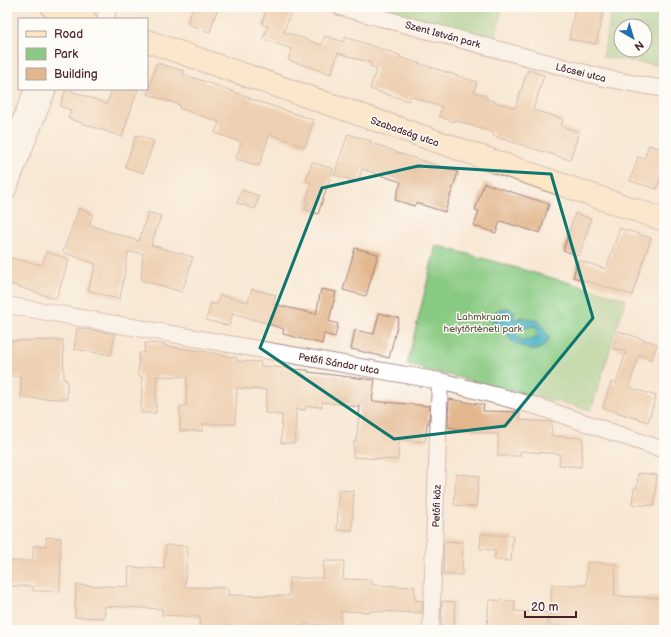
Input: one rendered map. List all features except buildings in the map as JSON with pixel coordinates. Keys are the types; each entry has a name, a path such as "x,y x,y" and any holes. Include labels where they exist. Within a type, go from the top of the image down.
{"street":[{"path":"105,18 109,7"},
{"name":"Szent István park","path":"340,7 500,50"},
{"name":"Szabadság utca","path":"148,41 664,220"},
{"name":"Lőcsei utca","path":"500,50 604,78 664,89"},
{"path":"7,154 33,90"},
{"path":"7,192 48,90"},
{"name":"Petőfi Sándor utca","path":"7,305 440,381 536,406 664,450"},
{"name":"Petőfi köz","path":"431,630 440,381"}],"highlighted area":[{"path":"418,166 551,174 593,318 505,426 394,439 260,348 322,188"}],"green space":[{"path":"367,7 503,7 494,41"},
{"path":"612,7 664,7 664,66 603,57"},
{"name":"Lahmkruam helytörténeti park","path":"436,245 626,299 591,410 407,365"}],"water":[{"path":"508,308 515,312 513,316 516,319 523,317 539,321 549,337 546,343 539,349 529,350 513,342 498,323 495,324 492,321 492,314 500,309","holes":["535,326 539,333 534,338 520,340 516,335 515,330"]}]}
